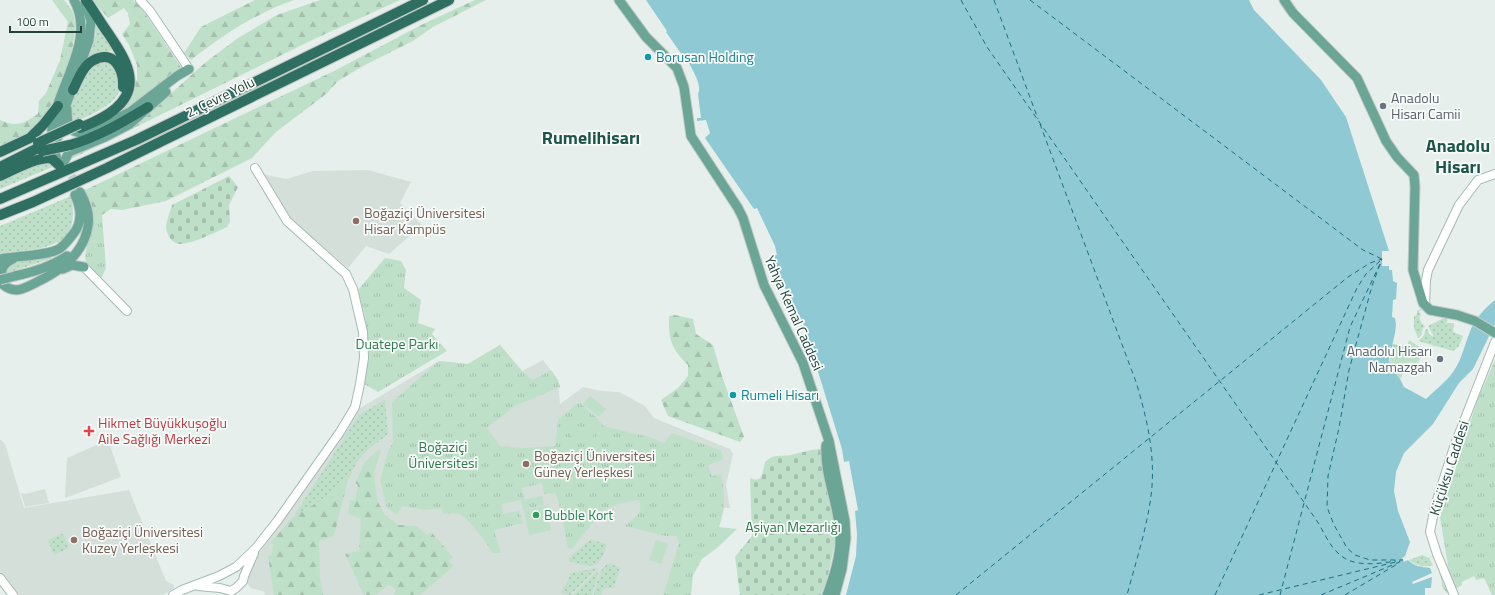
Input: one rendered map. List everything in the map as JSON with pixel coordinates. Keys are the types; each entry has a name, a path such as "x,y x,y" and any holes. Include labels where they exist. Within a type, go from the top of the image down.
{"highway":[{"path":"79,126 114,110 123,99 129,85 129,72 123,56 85,0"},
{"name":"2. Çevre Yolu","path":"0,199 136,140 422,0"},
{"name":"2. Çevre Yolu","path":"0,215 33,202 179,133 449,0"},
{"path":"0,167 23,157 104,112 114,104 123,86 123,75 119,65 114,60 106,57 94,60 84,68 73,90"},
{"path":"0,152 30,138 62,106"},
{"path":"0,161 40,147 70,145 86,140 106,131 148,107"},
{"path":"0,176 45,158 51,158 61,163"}],"main road":[{"path":"74,0 80,14 80,38 62,106 52,129 54,152 61,163 69,152 105,137 130,124 181,78 188,69"},
{"path":"62,106 73,90 90,40 91,20 85,0"},
{"path":"140,0 150,10 188,69"},
{"name":"Yahya Kemal Caddesi","path":"619,0 646,37 677,68 684,87 691,136 743,218 764,285 803,364 829,441 845,521 846,538 842,569 835,595"},
{"path":"1284,0 1302,23 1354,74 1386,141 1397,157 1414,175 1416,187 1413,270 1421,299 1425,306 1430,310 1457,315 1475,321 1494,333"},
{"path":"62,106 68,125 71,129 79,133 85,133 130,112 188,69"},
{"path":"173,595 236,567 256,548 309,478 355,407 364,358 363,332 353,289 346,274 288,221 255,168"},
{"path":"1425,306 1428,270 1459,204 1478,180 1495,174"},
{"path":"1,283 30,268 53,260 73,243 78,232 79,225 80,214 78,193 85,200 89,219 88,230 83,243 70,260 48,277"},
{"path":"15,276 53,265 67,256 81,238 89,219"},
{"path":"0,259 57,250 67,242 79,225"},
{"path":"83,243 82,257 84,267 127,311"},
{"path":"1,283 1,270 4,264 24,255"},
{"path":"1,283 10,289 16,290 32,285 72,265 84,267"},
{"name":"Küçüksu Caddesi","path":"1454,595 1437,554 1430,532 1435,506 1455,444 1495,342"},
{"name":"Yahya Kemal Caddesi","path":"825,432 827,443 826,459 840,537 839,552 827,595"},
{"path":"191,586 220,588 231,591 243,581 256,548"},
{"path":"236,567 240,569 244,576"},
{"path":"218,576 218,585 220,588"},
{"path":"0,578 13,595"}],"shaded area":[{"name":"Boğaziçi Üniversitesi Hisar Kampüs","path":"368,170 411,182 400,203 422,225 389,254 366,246 348,268 290,218 262,174 286,179 313,171"},
{"name":"Boğaziçi Üniversitesi Güney Yerleşkesi","path":"500,345 522,371 543,360 558,380 560,404 583,387 601,391 619,392 645,406 654,418 730,449 733,454 726,485 730,508 724,508 719,527 679,544 663,595 264,595 265,592 251,588 246,579 250,565 280,524 357,410 439,361 468,364"},
{"name":"Boğaziçi Üniversitesi Kuzey Yerleşkesi","path":"0,439 5,444 24,508 129,490 166,581 174,585 174,588 163,595 18,595 0,572"},
{"path":"108,440 121,477 65,498 67,458"},
{"path":"45,489 49,503 25,507 21,493 25,494"}],"green space":[{"path":"52,0 64,0 73,13 75,24 74,39 65,73 50,106 35,129 0,148 0,120 11,124 16,124 29,120 38,114 39,101 46,93 60,60 68,22"},
{"path":"92,0 133,0 141,7 182,69 126,110 92,126 129,98 137,79 137,65 129,45 122,34 130,24 128,13 124,8 108,18"},
{"path":"255,0 294,0 253,18 215,42 191,60 184,53 201,27"},
{"path":"320,0 400,0 310,41 69,160 72,155 158,105 206,62 238,38 277,15"},
{"path":"475,0 486,0 433,27 413,41 365,65 338,81 326,94 276,132 252,158 166,201 122,210 111,209 102,215 93,226 91,202 83,191 336,70 423,24"},
{"path":"93,15 114,50 97,56 83,67 94,42 96,30"},
{"path":"96,61 112,62 119,80 119,93 115,99 101,110 70,124 72,103 79,81 86,69"},
{"path":"49,159 55,166 0,189 0,178"},
{"path":"229,176 238,187 229,205 230,222 227,227 191,242 177,244 174,242 168,235 166,229 172,205"},
{"path":"71,196 73,214 70,228 64,237 55,244 43,248 0,253 0,226"},
{"path":"102,215 106,268 100,281 87,266 85,257 89,235 93,226"},
{"path":"59,252 50,259 4,274 12,262"},
{"name":"Duatepe Parkı","path":"385,258 401,261 406,270 404,288 421,300 418,323 435,329 432,334 447,351 378,392 364,384 369,351 365,316 358,290"},
{"path":"1422,308 1419,312 1421,314 1420,319 1425,327 1423,328 1421,336 1418,338 1414,328 1414,316 1417,315 1417,311"},
{"path":"675,315 693,319 696,334 713,345 722,376 744,437 740,442 668,416 661,400 678,388 688,376 688,365 678,354 670,338 669,316"},
{"path":"1449,315 1445,328 1447,323 1454,323 1453,332 1463,336 1459,346 1453,351 1418,341 1423,337 1426,329 1428,329 1429,334 1434,337 1428,326"},
{"path":"1409,340 1424,350 1417,365 1410,362 1400,379 1391,367 1390,363 1392,344 1407,346"},
{"name":"Boğaziçi Üniversitesi","path":"500,345 522,371 533,380 551,370 558,380 560,387 515,406 487,428 500,446 522,448 555,446 558,420 576,404 580,403 597,418 603,426 649,437 664,443 672,433 720,450 723,455 722,460 708,465 712,476 721,475 724,501 719,527 737,529 717,548 702,559 693,575 691,595 663,595 679,543 677,536 665,536 625,526 635,518 639,512 639,500 621,503 603,510 572,549 568,548 559,503 555,493 544,494 542,483 522,488 524,499 502,504 503,514 519,511 523,523 494,530 501,553 493,553 473,527 464,517 459,514 443,514 442,508 425,510 402,506 397,515 387,508 380,481 388,451 393,443 392,402 439,361 468,364"},
{"path":"1495,360 1495,595 1492,595 1484,578 1476,580 1474,576 1462,582 1462,585 1455,589 1452,585 1440,517 1477,401"},
{"path":"590,396 606,409 599,417 583,404"},
{"path":"385,400 388,434 366,451 357,462 348,480 325,498 294,516 359,415"},
{"path":"573,426 594,428 593,439 571,436"},
{"name":"Aşiyan Mezarlığı","path":"822,449 835,523 835,543 827,579 821,595 740,595 735,557 752,536 750,478 760,478 763,473 765,463 771,458"},
{"path":"378,450 381,451 374,471 375,485 378,502 384,514 398,525 416,526 427,535 431,532 453,557 449,561 454,566 420,595 394,595 396,590 388,585 376,595 364,595 345,554 359,551 361,519 348,514 350,500 355,500 358,485 355,483 365,462"},
{"path":"348,480 335,532 332,537 319,541 320,579 323,595 274,595 268,556 272,555 273,544 270,543 294,516 325,498"},
{"path":"542,496 544,505 523,510 521,500"},
{"path":"546,506 551,530 529,535 524,510"},
{"path":"62,534 64,535 69,548 54,555 48,540"},
{"path":"592,540 607,544 603,556 598,563 586,566 569,561 569,558 587,542"},
{"path":"656,540 668,544 661,564 649,560"},
{"path":"1422,555 1429,558 1433,565 1420,566 1409,560"},
{"path":"1434,555 1435,556 1444,585 1449,593 1443,589 1434,556 1429,558"},
{"path":"610,563 620,568 614,588 605,588 601,595 594,595 597,581 603,568"},
{"path":"597,568 570,595 561,593 569,579 570,573"},
{"path":"599,569 592,595 573,595"}],"water":[{"path":"646,0 1249,0 1254,10 1321,80 1346,117 1389,251 1382,251 1382,266 1389,266 1389,270 1392,270 1393,281 1397,283 1396,299 1393,300 1392,317 1395,318 1396,325 1389,360 1391,368 1400,379 1404,387 1426,399 1444,383 1459,362 1471,329 1485,309 1495,300 1495,324 1473,369 1459,383 1433,424 1404,453 1396,472 1394,491 1398,511 1410,542 1405,556 1402,558 1404,562 1408,560 1418,566 1430,568 1432,573 1412,582 1413,584 1432,577 1431,588 1425,588 1425,595 846,595 856,556 857,534 855,511 858,510 849,461 844,462 842,449 803,323 780,278 774,255 777,255 775,246 757,208 754,209 705,138 710,133 706,120 697,121 697,118 701,118 698,94 699,86 694,72 687,59 684,60"}],"ferry route":[{"path":"961,0 987,47 1317,521 1334,549 1349,561 1357,563 1373,564 1396,561"},
{"path":"994,0 1038,119"},
{"path":"1030,0 1363,250 1382,259"},
{"path":"1040,124 1136,382 1148,427 1152,457 1152,488 1140,549 1127,595"},
{"path":"956,595 1348,277 1370,263 1382,259 1372,286 1349,370 1339,428 1328,476 1327,507 1334,525 1347,548 1355,555 1370,560 1403,560"},
{"path":"1215,595 1357,288 1366,274 1381,260"},
{"path":"1280,595 1350,327 1380,264"},
{"path":"1259,595 1400,561"},
{"path":"1321,595 1402,561"},
{"path":"1345,595 1399,563"}],"tunnel":[{"path":"66,165 78,188"}],"place":[{"name":"Borusan Holding","path":"648,57"},
{"name":"Anadolu Hisarı Camii","path":"1383,106"},
{"name":"Boğaziçi Üniversitesi Hisar Kampüs","path":"356,221"},
{"name":"Anadolu Hisarı Namazgah","path":"1440,359"},
{"name":"Rumeli Hisarı","path":"733,395"},
{"name":"Hikmet Büyükkuşoğlu Aile Sağlığı Merkezi","path":"89,431"},
{"name":"Boğaziçi Üniversitesi Güney Yerleşkesi","path":"526,464"},
{"name":"Bubble Kort","path":"536,515"},
{"name":"Boğaziçi Üniversitesi Kuzey Yerleşkesi","path":"74,540"}],"district":[{"name":"Rumelihisarı","path":"591,138"},
{"name":"Anadolu Hisarı","path":"1458,156"}]}
